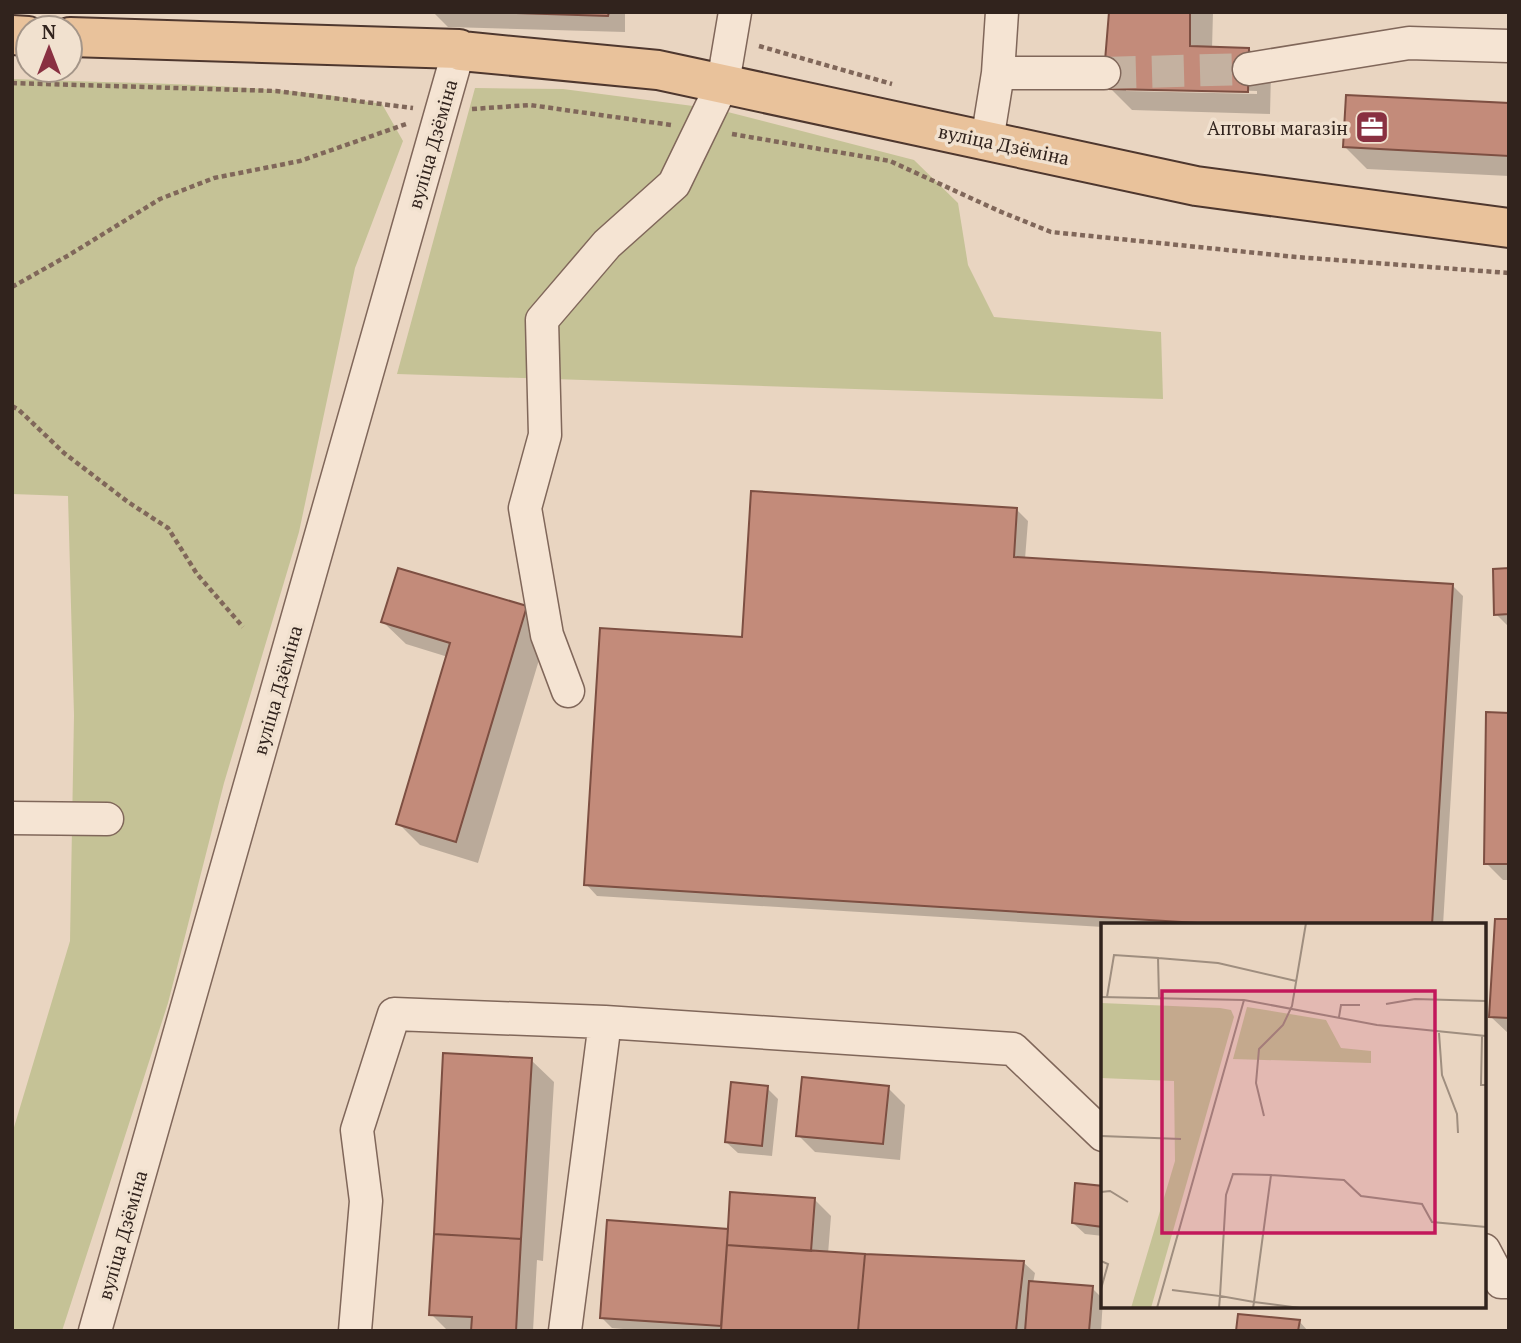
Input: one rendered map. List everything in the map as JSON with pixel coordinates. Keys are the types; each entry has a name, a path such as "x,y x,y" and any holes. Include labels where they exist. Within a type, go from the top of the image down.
{"main road":[{"name":"вуліца Дзёміна","path":"84,37 459,49 658,70 1196,186 1509,228"}],"street":[{"path":"987,141 998,74 1002,12"},
{"path":"568,691 547,635 525,508 545,435 542,320 607,244 674,184 723,83 732,25"},
{"path":"1249,69 1409,43 1509,46"},
{"name":"вуліца Дзёміна","path":"96,1331 427,111 459,49"},
{"path":"998,74 1104,73"},
{"path":"12,818 107,819"},
{"path":"355,1331 366,1201 357,1130 394,1014 605,1022 1013,1049 1101,1133"},
{"path":"565,1331 605,1022"},
{"path":"1486,1254 1501,1282 1509,1282"}],"path":[{"path":"732,25 901,86"},
{"path":"12,83 276,91 427,111 530,105 701,129 890,161 1051,232 1296,257 1509,273"},
{"path":"12,287 160,199 214,178 300,161 427,111"},
{"path":"12,407 19,410 64,453 106,486 168,528 197,573 243,627"}],"shaded area":[{"path":"12,79 14,84 84,84 84,81 281,90 382,104 403,141 355,268 299,532 224,783 168,1003 62,1331 12,1331 12,1134 70,941 74,715 68,496 12,494"},
{"path":"475,88 563,89 716,109 914,160 958,203 968,265 994,317 1161,332 1163,399 397,374"}],"building":[{"path":"484,12 609,12 608,16"},
{"path":"1109,12 1190,12 1190,46 1249,48 1248,92 1108,89 1104,73"},
{"path":"1346,95 1509,103 1509,156 1343,147"},
{"path":"751,491 1017,508 1014,557 1453,584 1432,923 1198,923 584,885 600,628 742,637"},
{"path":"398,568 527,606 456,842 396,824 450,643 381,622"},
{"path":"1509,568 1509,614 1494,615 1493,569"},
{"path":"1486,712 1509,713 1509,864 1484,864"},
{"path":"1495,919 1509,919 1509,1018 1489,1017"},
{"path":"443,1053 532,1058 521,1239 434,1234"},
{"path":"802,1077 889,1086 883,1144 796,1136"},
{"path":"731,1082 768,1086 762,1146 725,1142"},
{"path":"1075,1183 1101,1186 1101,1227 1072,1223"},
{"path":"730,1192 815,1198 811,1251 727,1245"},
{"path":"607,1220 728,1229 721,1326 600,1318"},
{"path":"434,1234 521,1239 516,1331 471,1331 472,1317 429,1315"},
{"path":"727,1245 865,1254 858,1331 721,1331"},
{"path":"865,1254 1024,1261 1016,1331 858,1331"},
{"path":"1029,1281 1093,1286 1089,1331 1025,1331"},
{"path":"1238,1314 1300,1320 1298,1331 1236,1331"}],"tunnel":[{"path":"1104,73 1249,69"}],"place":[{"name":"Аптовы магазін","path":"1372,127"}]}
